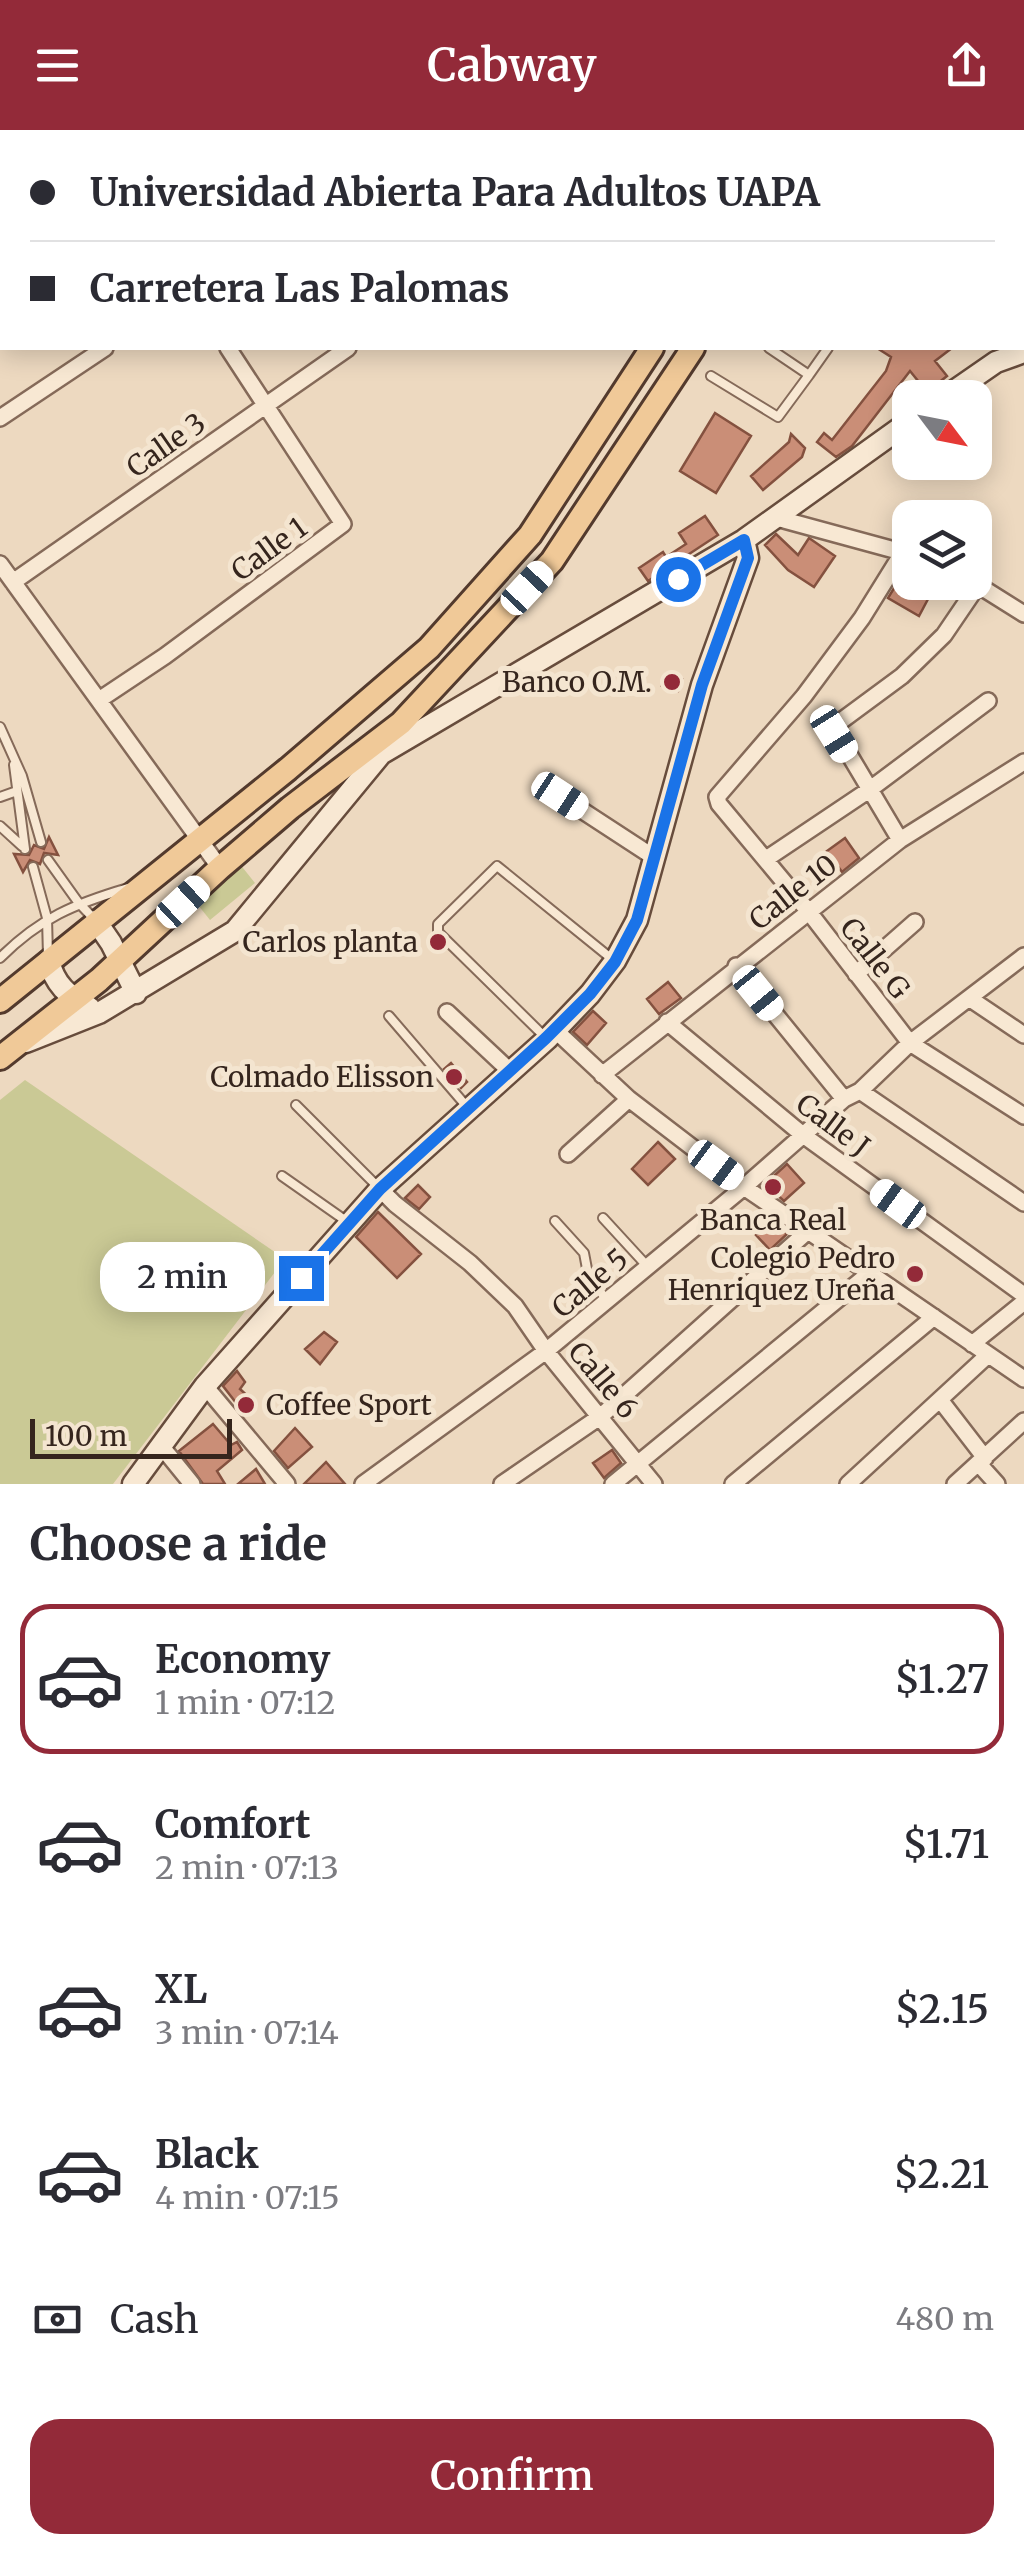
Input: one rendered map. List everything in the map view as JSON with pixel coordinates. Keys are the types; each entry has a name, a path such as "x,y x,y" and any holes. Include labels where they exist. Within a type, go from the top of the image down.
{"main road":[{"path":"0,1001 198,842 429,648 530,535 651,350"},
{"path":"9,1051 121,961 290,808 401,724 552,561 692,350"}],"street":[{"path":"0,418 101,350"},
{"name":"Calle 1","path":"99,700 342,526 229,350"},
{"name":"Calle 3","path":"13,582 345,350"},
{"path":"964,380 994,354 1024,352"},
{"path":"9,1051 99,1013 235,930 381,754 744,540 892,434"},
{"path":"773,517 892,549"},
{"path":"134,1484 205,1386 380,1189 511,1072 615,962 637,920 702,685 748,558 744,540"},
{"path":"0,564 220,868"},
{"name":"Calle G","path":"892,575 804,696 717,797 910,1043 1024,1116"},
{"path":"992,594 1024,614"},
{"path":"900,840 834,734 837,724 902,676 944,635 966,600"},
{"path":"766,859 988,701"},
{"path":"1018,767 1024,788"},
{"name":"Calle 10","path":"602,1075 900,840 1018,767"},
{"path":"560,796 655,858"},
{"path":"96,921 136,992"},
{"path":"856,974 915,922"},
{"name":"Calle 5","path":"363,1484 546,1351 844,1099 860,1091 910,1043 1024,956"},
{"path":"49,960 52,975 75,1000 99,1013"},
{"path":"736,966 844,1099"},
{"path":"969,998 1024,1035"},
{"path":"447,1012 511,1072"},
{"name":"Calle J","path":"667,1022 802,1135 1024,1294"},
{"path":"550,1034 744,1187 1024,1380"},
{"path":"860,1091 1024,1203"},
{"path":"568,1154 629,1099"},
{"name":"Calle 6","path":"380,1189 515,1306 546,1351 654,1484"},
{"path":"502,1484 602,1416 809,1230"},
{"path":"613,1484 871,1272"},
{"path":"972,1344 1024,1302"},
{"path":"733,1484 934,1317"},
{"path":"848,1484 988,1355"},
{"path":"205,1386 286,1484"},
{"path":"941,1400 997,1484"},
{"path":"955,1484 1024,1421"},
{"path":"162,1447 192,1484"}],"lane":[{"path":"711,376 778,418 827,350"},
{"path":"785,352 809,375"},
{"path":"0,727 41,842"},
{"path":"0,797 21,790"},
{"path":"0,826 25,849 21,790"},
{"path":"48,860 96,921"},
{"path":"550,1034 438,932 438,924 497,866 615,962"},
{"path":"32,867 46,918 49,960"},
{"path":"0,958 46,918 78,902 146,882"},
{"path":"389,1016 468,1108"},
{"path":"296,1105 380,1189"},
{"path":"282,1176 349,1224"},
{"path":"603,1218 648,1267"},
{"path":"555,1221 584,1253 588,1274 607,1301"}],"shaded area":[{"path":"239,863 255,883 210,920 194,900"},
{"path":"25,1080 285,1259 113,1484 0,1484 0,1100"}],"building":[{"path":"880,350 949,350 935,361 947,376 942,380 917,380 910,371 903,380 892,380 892,394 852,446 836,457 817,442 824,433 832,440 886,371 891,357"},
{"path":"715,413 751,436 716,493 680,471"},
{"path":"791,434 805,448 802,457 763,490 751,476 789,442"},
{"path":"705,516 718,535 648,581 639,568 663,552 666,557 686,544 679,533"},
{"path":"776,534 798,555 809,538 835,556 814,587 788,570 765,545"},
{"path":"892,591 892,600 927,600 919,616 888,598"},
{"name":"Banco O.M.","path":"666,674 682,679 678,691 662,686"},
{"path":"49,837 58,855 44,853 40,864 30,860 23,872 14,854 29,855 34,845 44,849"},
{"path":"845,838 859,858 842,872 827,851"},
{"path":"668,982 681,998 659,1014 647,999"},
{"path":"593,1011 606,1023 587,1045 573,1032"},
{"name":"Colmado Elisson","path":"451,1063 467,1082 461,1088 444,1069"},
{"path":"658,1142 675,1159 648,1185 632,1169"},
{"path":"787,1164 804,1183 784,1201 765,1184"},
{"path":"418,1185 430,1197 419,1209 405,1198"},
{"path":"378,1212 421,1254 397,1278 356,1237"},
{"path":"773,1220 787,1234 770,1250 756,1235"},
{"path":"324,1332 337,1342 320,1364 305,1349"},
{"path":"237,1371 245,1382 240,1389 254,1402 244,1413 223,1386"},
{"path":"213,1424 231,1445 237,1442 242,1450 217,1471 225,1484 203,1484 179,1451"},
{"path":"295,1428 312,1447 288,1468 274,1451"},
{"path":"612,1450 621,1463 604,1478 593,1463"},
{"path":"326,1462 345,1484 304,1484"},
{"path":"256,1469 265,1484 238,1484"}],"place":[{"name":"Banco O.M.","path":"672,682"},
{"name":"Carlos planta","path":"438,942"},
{"name":"Colmado Elisson","path":"454,1077"},
{"name":"Banca Real","path":"773,1187"},
{"name":"Colegio Pedro Henriquez Ureña","path":"915,1274"},
{"name":"Coffee Sport","path":"246,1405"}],"route":[{"path":"301,1278 380,1189 511,1072 590,994 615,962 637,920 702,685 748,558 744,540 678,579"}]}
